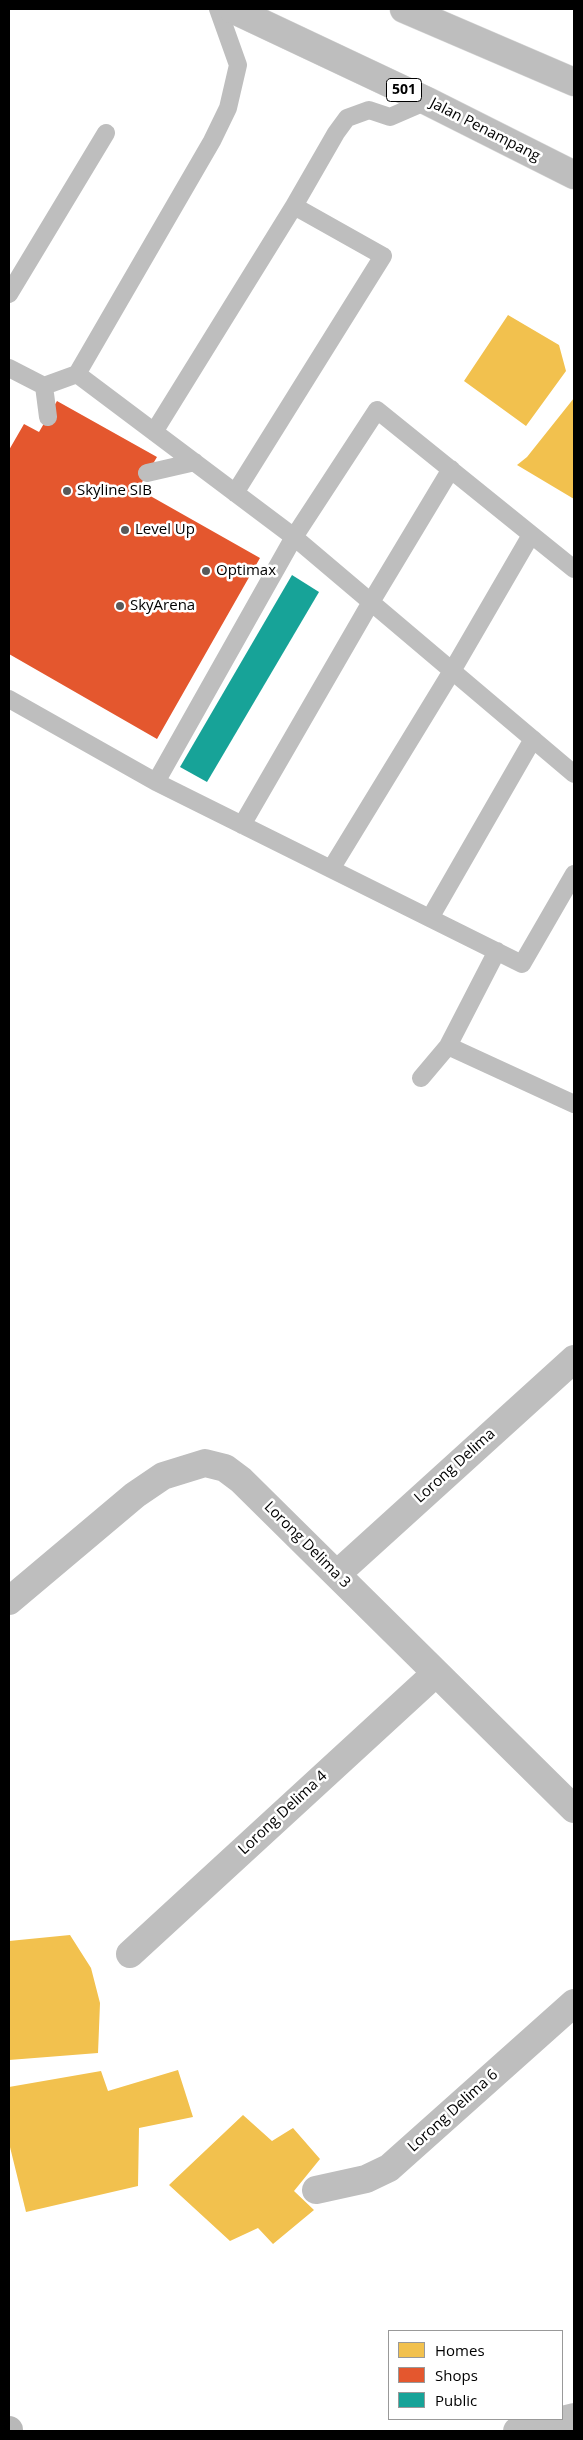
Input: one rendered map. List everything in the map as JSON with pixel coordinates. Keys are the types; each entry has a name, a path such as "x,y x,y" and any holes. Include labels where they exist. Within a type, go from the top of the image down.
{"street":[{"name":"Jalan Penampang","path":"232,9 427,101 574,176"},
{"path":"404,9 574,82"},
{"name":"Lorong Delima","path":"337,1574 574,1359"},
{"name":"Lorong Delima 3","path":"9,1601 135,1494 163,1476 205,1463 225,1468 241,1480 574,1809"},
{"name":"Lorong Delima 4","path":"130,1954 436,1673"},
{"name":"Lorong Delima 6","path":"316,2190 366,2179 389,2168 574,2004"},
{"path":"517,2431 562,2420"}],"lane":[{"path":"9,368 44,386 77,374 212,141 228,108 238,65 218,9"},
{"path":"154,432 294,206 336,133 347,118 368,110 390,117 427,101"},
{"path":"9,294 106,133"},
{"path":"235,493 383,256 294,206"},
{"path":"77,374 294,537 574,774"},
{"path":"44,386 48,416"},
{"path":"156,782 294,537 377,410 574,569"},
{"path":"147,473 194,462"},
{"path":"242,825 371,602 451,469"},
{"path":"331,869 452,671 531,534"},
{"path":"9,699 156,782 522,964 574,874"},
{"path":"430,918 533,739"},
{"path":"421,1078 448,1046 497,950"},
{"path":"448,1046 574,1104"}],"building: Homes":[{"path":"508,315 559,345 566,371 526,426 464,381"},
{"path":"574,398 574,499 517,465 527,457"},
{"path":"70,1935 91,1968 100,2003 98,2053 9,2060 9,1941"},
{"path":"178,2070 193,2117 139,2128 138,2186 26,2212 9,2143 9,2087 101,2071 108,2091"},
{"path":"243,2115 272,2141 293,2128 320,2159 294,2191 314,2210 273,2244 258,2228 230,2241 169,2185"}],"building: Shops":[{"name":"SkyArena","path":"57,401 157,457 138,489 260,558 157,739 9,654 9,450 24,424 39,432"}],"building: Public":[{"path":"292,575 319,592 207,782 180,767"}],"place":[{"name":"Skyline SIB","path":"67,491"},
{"name":"Level Up","path":"125,530"},
{"name":"Optimax","path":"206,571"},
{"name":"SkyArena","path":"120,606"}]}
